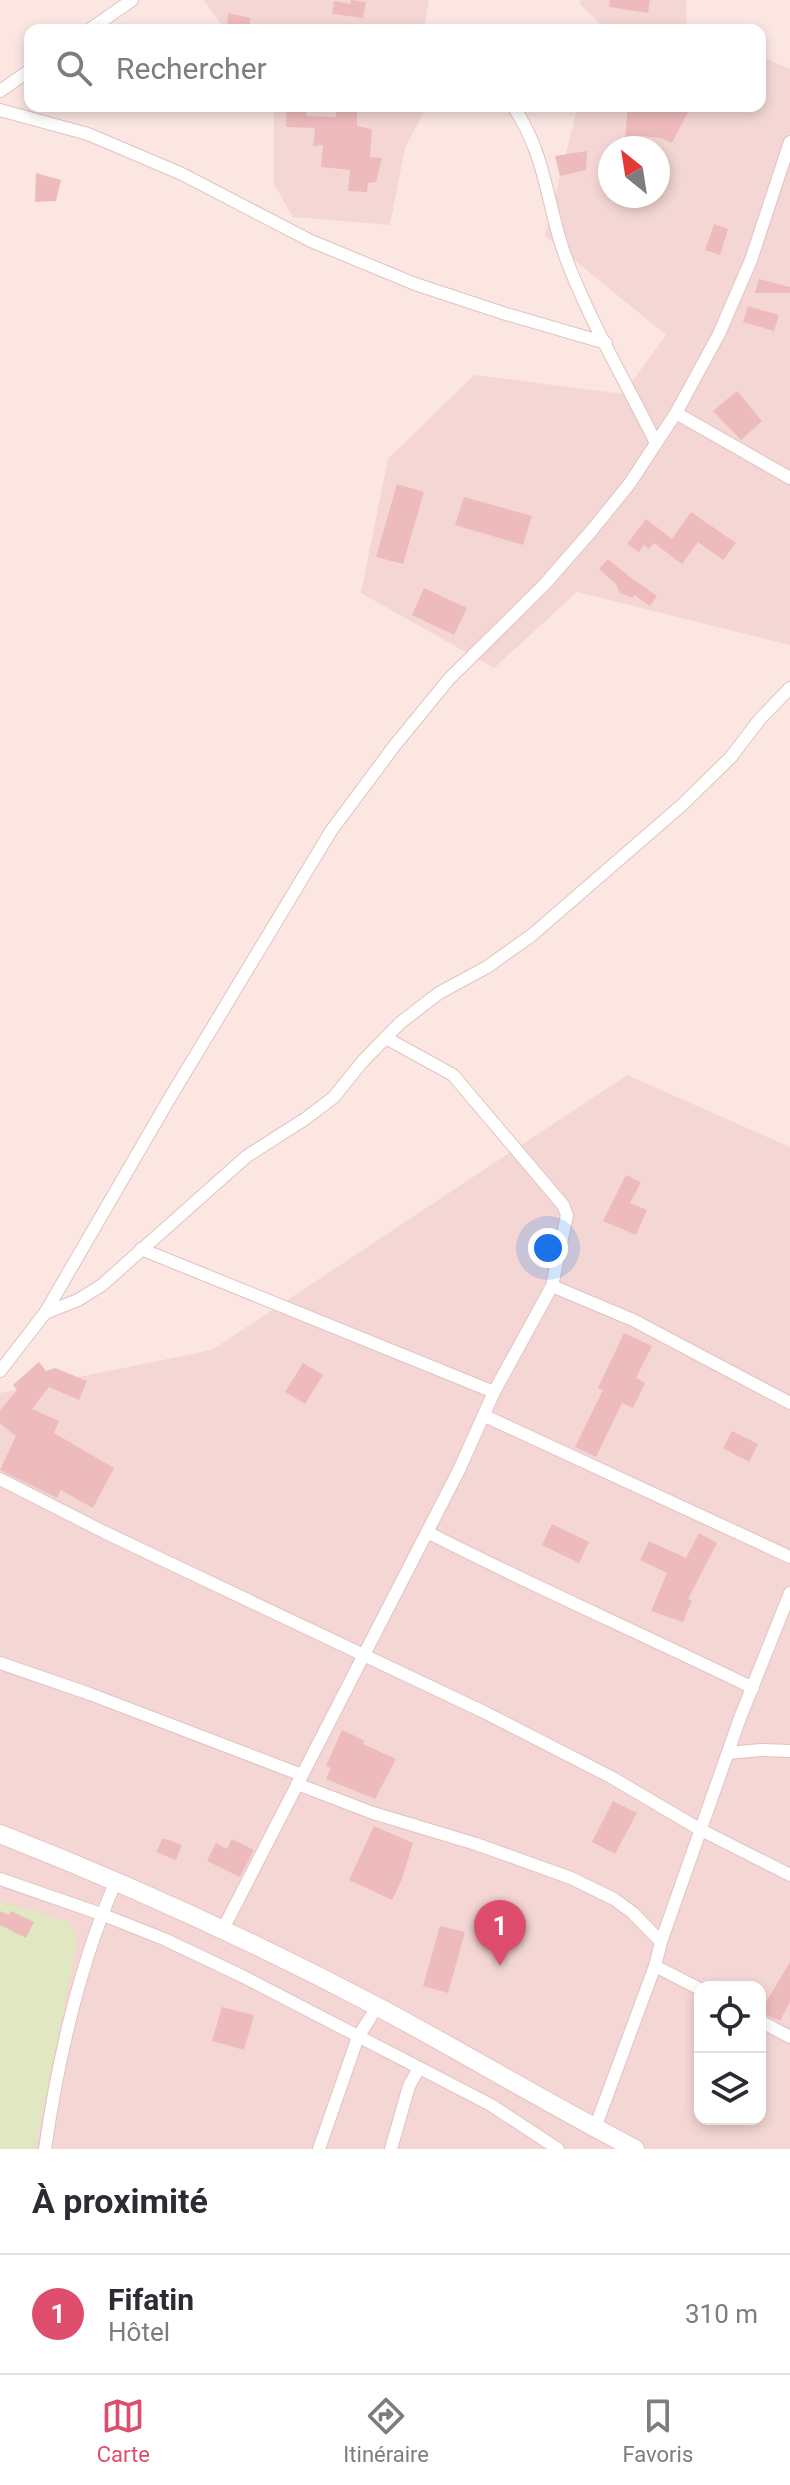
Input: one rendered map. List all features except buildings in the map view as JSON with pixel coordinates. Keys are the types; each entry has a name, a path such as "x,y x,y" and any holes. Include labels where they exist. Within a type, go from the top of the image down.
{"main road":[{"path":"0,1834 223,1929 377,2007 635,2149"}],"street":[{"path":"98,24 132,0"},
{"path":"0,91 24,74"},
{"path":"0,110 88,134 182,174 311,241 415,284 606,343"},
{"path":"517,112 528,127 538,152 564,252 656,443"},
{"path":"0,1371 45,1313 168,1101 331,831 449,679 544,585 630,483 676,413 719,334 751,260 790,142"},
{"path":"676,413 790,478"},
{"path":"45,1313 78,1300 102,1285 247,1156 334,1097 386,1038 439,993 487,967 532,935 682,805 731,757 760,719 790,688"},
{"path":"223,1929 427,1532 494,1392 552,1286 567,1215 563,1205 453,1075 386,1038"},
{"path":"141,1249 494,1392"},
{"path":"552,1286 633,1320 790,1403"},
{"path":"485,1416 790,1557"},
{"path":"0,1479 91,1526 484,1712 790,1875"},
{"path":"427,1532 522,1581 650,1637 753,1688"},
{"path":"595,2128 728,1753 790,1593"},
{"path":"0,1663 90,1694 373,1813 476,1844 571,1878 614,1899 633,1913 661,1942"},
{"path":"728,1753 790,1751"},
{"path":"0,1879 164,1939 242,1976 491,2105 558,2149"},
{"path":"45,2149 71,2017 101,1914 116,1881"},
{"path":"655,1966 694,1986"},
{"path":"319,2149 358,2037 377,2007"},
{"path":"766,2024 790,2037"},
{"path":"391,2149 409,2086 419,2068"}],"shaded area":[{"path":"204,0 429,0 425,24 221,24"},
{"path":"581,0 686,0 687,24 600,24 579,3"},
{"path":"766,59 790,69 790,645 577,592 494,668 361,593 388,459 474,375 623,394 666,335 545,236 577,112 766,112"},
{"path":"274,112 424,112 405,148 390,225 293,217 274,184"},
{"path":"627,1075 790,1147 790,2149 0,2149 0,1393 212,1350"}],"green space":[{"path":"0,1901 68,1922 78,1938 35,2149 0,2149"}],"place":[{"name":"Fifatin","path":"500,1966"}]}
